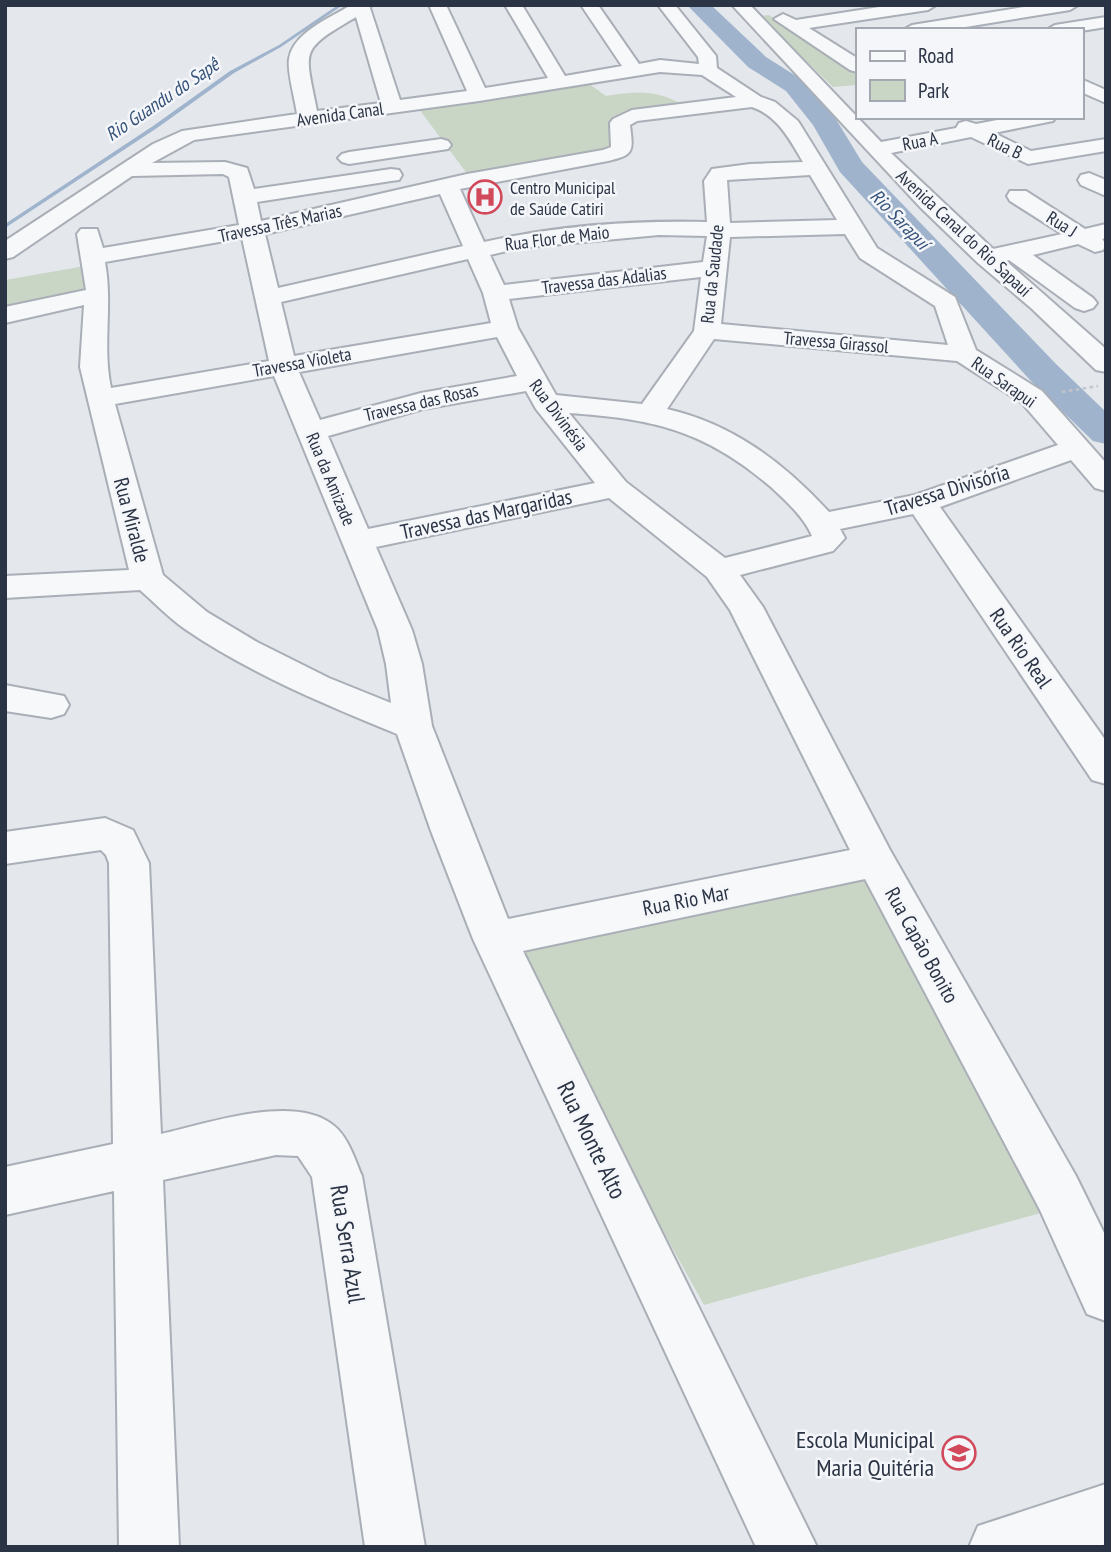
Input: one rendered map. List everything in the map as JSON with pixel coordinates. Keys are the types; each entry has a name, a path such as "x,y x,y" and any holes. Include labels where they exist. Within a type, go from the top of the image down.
{"street":[{"path":"437,5 479,95"},
{"path":"513,5 560,83"},
{"path":"589,5 634,70"},
{"path":"667,5 707,56 707,70 754,102 768,106 791,125 842,207 851,227"},
{"path":"752,6 786,5"},
{"path":"794,25 928,5"},
{"path":"925,28 1070,5"},
{"path":"1083,5 1106,15"},
{"path":"308,119 299,51 309,40 362,6"},
{"name":"Rua Divinésia","path":"362,6 402,106 441,145 457,178 475,248 495,293 505,328 540,393 615,488 729,582"},
{"path":"752,6 794,25 855,63"},
{"name":"Avenida Canal do Rio Sapauí","path":"752,6 838,93 856,119"},
{"path":"1068,28 1106,22"},
{"path":"822,44 846,40"},
{"name":"Avenida Canal","path":"5,252 172,141 189,135 479,95 634,70 672,66 707,70"},
{"path":"1083,86 1106,97"},
{"path":"244,197 457,178 618,152 623,145 620,123 632,116 754,102"},
{"path":"1083,111 1106,106"},
{"name":"Avenida Canal do Rio Sapauí","path":"856,119 877,149 986,258 1106,364"},
{"name":"Rua B","path":"953,119 1028,158 1106,145"},
{"name":"Rua A","path":"877,149 1036,119"},
{"path":"333,160 441,145"},
{"path":"133,167 234,151"},
{"path":"133,167 225,168 239,173 266,169"},
{"name":"Rua da Saudade","path":"650,413 707,331 719,229 715,181 720,174 750,170 817,168"},
{"name":"Rua da Amizade","path":"239,173 283,365 395,630 404,664 413,726"},
{"name":"Travessa Três Marias","path":"92,257 251,230 457,178"},
{"name":"Rua J","path":"1018,196 1106,252"},
{"name":"Rua Miralde","path":"72,207 89,231 98,295 93,367 148,579 195,620 245,650 316,687 413,726"},
{"name":"Rua Flor de Maio","path":"269,297 475,248 599,232 659,228 851,227"},
{"name":"Rua Sarapui","path":"851,227 869,253 946,302 964,355 1032,397 1106,482"},
{"path":"986,258 1106,231"},
{"path":"1013,252 1084,303"},
{"name":"Travessa das Adalias","path":"495,293 714,268"},
{"path":"5,315 98,295"},
{"name":"Travessa Violeta","path":"99,398 505,328"},
{"name":"Travessa Girassol","path":"707,331 964,355"},
{"name":"Travessa das Rosas","path":"311,432 404,403 467,390 540,393 650,413 707,430 755,458 822,523"},
{"name":"Travessa Divisória","path":"822,523 929,515 1076,449"},
{"name":"Travessa das Margaridas","path":"357,541 615,488"},
{"name":"Rua Rio Real","path":"929,515 1106,770"},
{"path":"729,582 822,544 829,538 822,523"},
{"path":"5,587 148,579"},
{"name":"Rua Capão Bonito","path":"729,582 876,861 1058,1193 1106,1294"},
{"path":"5,698 51,705"},
{"name":"Rua Monte Alto","path":"413,726 451,831 495,939 787,1547"},
{"path":"5,848 105,834 117,838 125,847 129,863 149,1547"},
{"name":"Rua Rio Mar","path":"495,939 876,861"},
{"name":"Rua Serra Azul","path":"5,1191 276,1132 303,1132 322,1143 338,1176 395,1547"},
{"path":"999,1547 1106,1514"}],"path":[{"path":"1032,397 1106,384"}],"green space":[{"path":"769,15 856,72 856,85 833,87 760,16"},
{"path":"585,81 606,96 628,93 657,94 686,107 624,117 620,146 607,155 471,179 416,105"},
{"path":"85,266 94,290 5,311 5,280"},
{"path":"875,871 1052,1210 704,1305 503,942"}],"waterway":[{"name":"Rio Guandu do Sapê","path":"5,226 155,127 232,72 280,46 341,5"},
{"name":"Rio Sarapuí","path":"698,5 757,62 795,86 825,122 850,166 1043,372 1106,433"}],"place":[{"name":"Centro Municipal de Saúde Catiri","path":"485,197"},
{"name":"Escola Municipal Maria Quitéria","path":"959,1453"}]}
